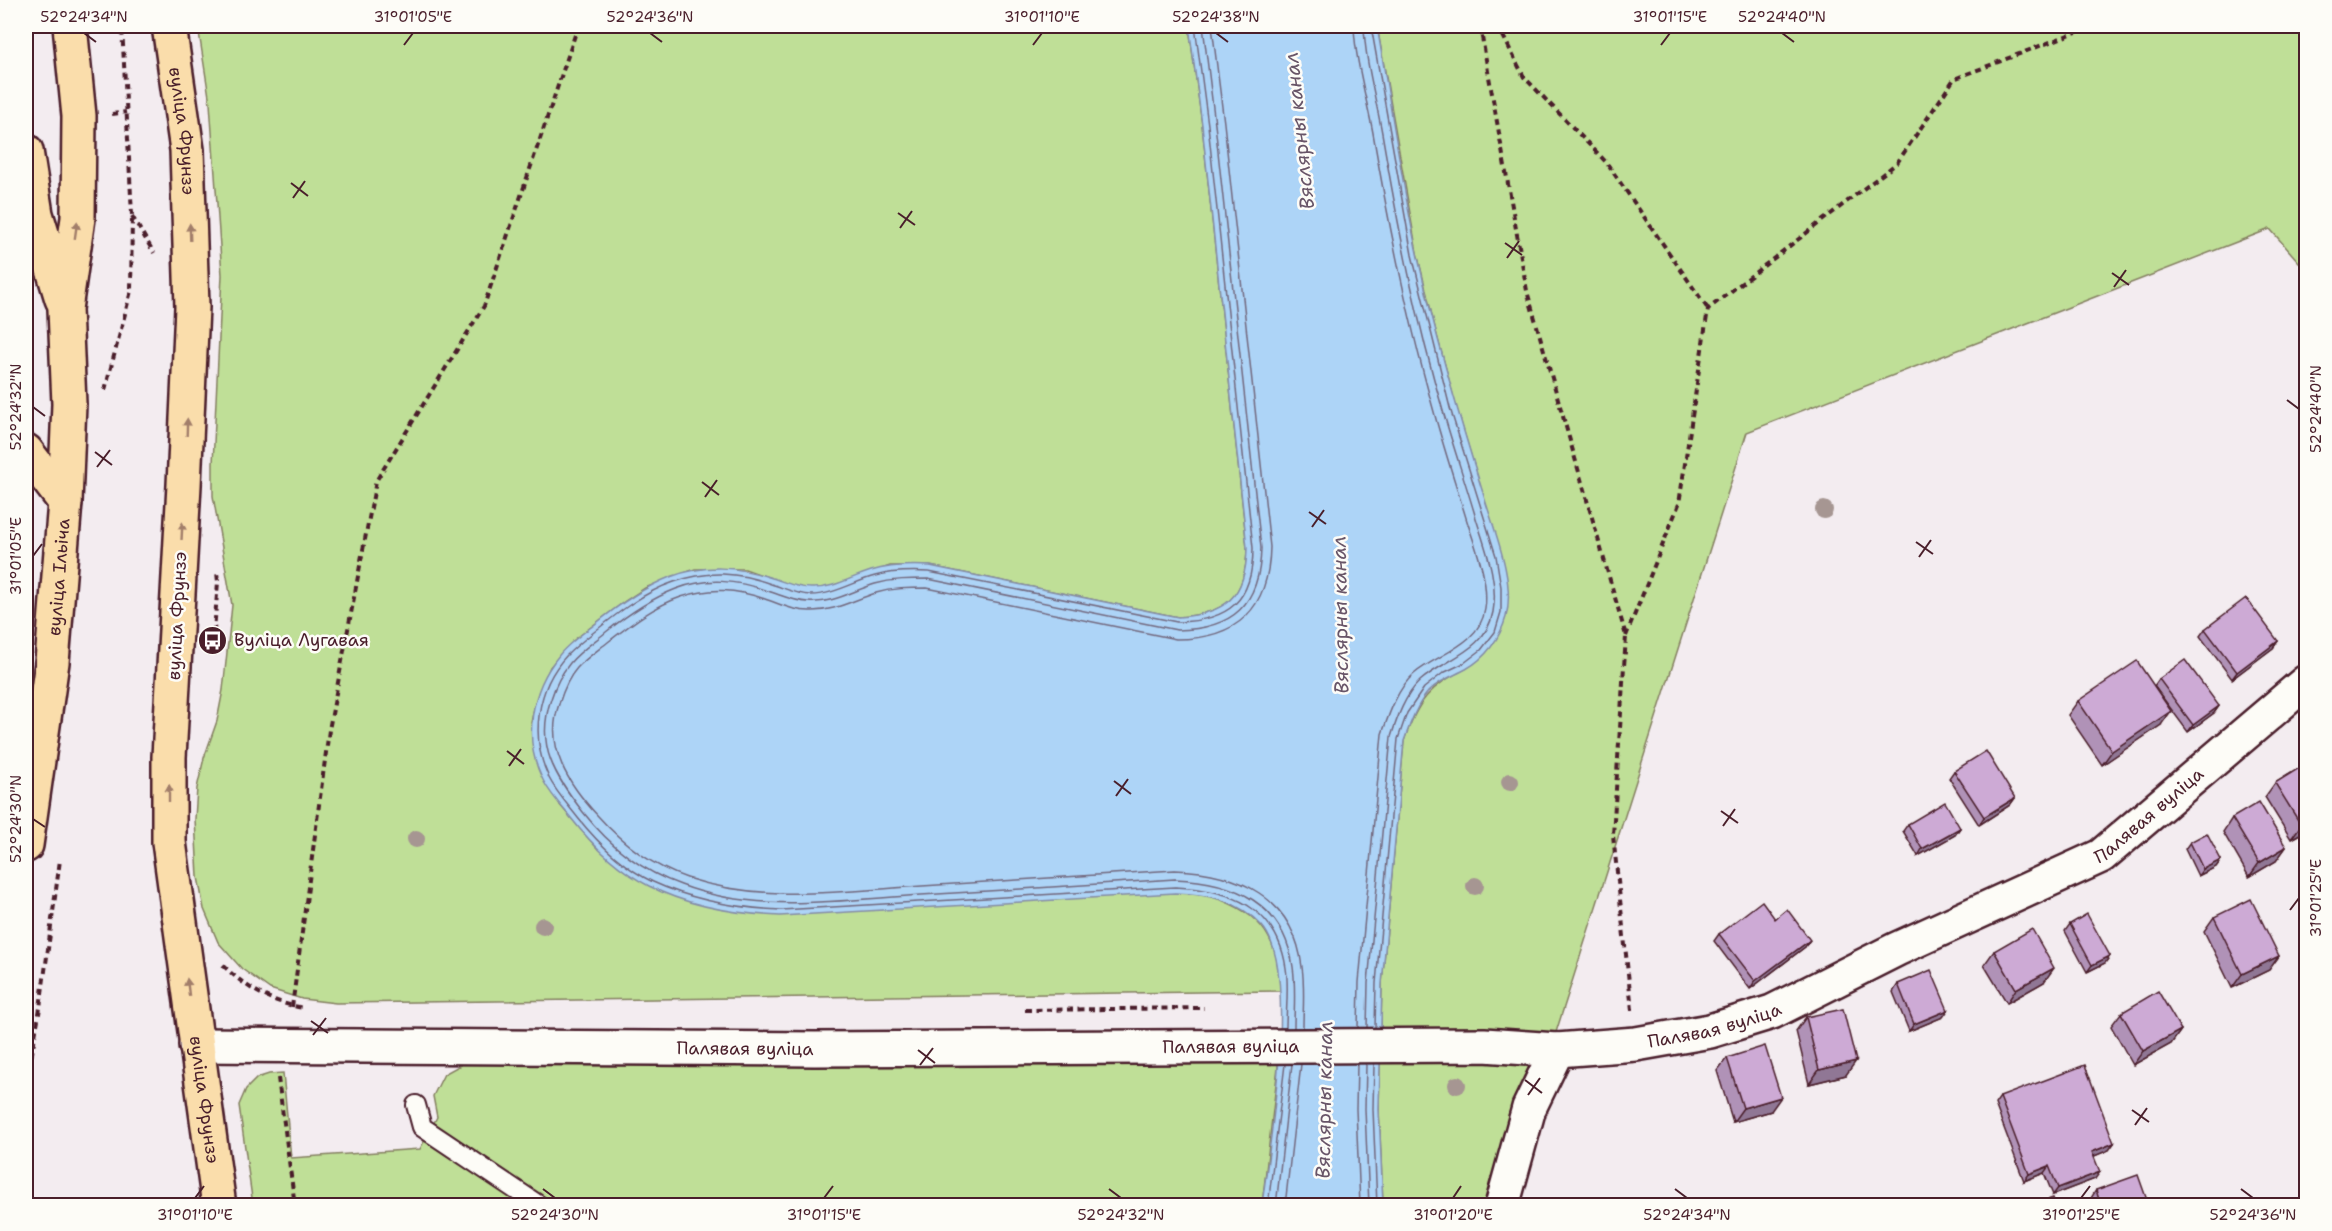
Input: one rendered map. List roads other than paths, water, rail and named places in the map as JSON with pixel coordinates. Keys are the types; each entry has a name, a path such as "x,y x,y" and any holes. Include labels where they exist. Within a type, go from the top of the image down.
{"main road":[{"name":"вуліца Ільіча","path":"26,845 52,662 65,502 69,404 65,309 78,218 79,116 70,26"},
{"name":"вуліца Фрунзэ","path":"169,26 187,150 192,307 169,757 169,842 219,1206"},
{"name":"вуліца Ільіча","path":"26,151 36,214 65,309"},
{"path":"26,451 65,502"}],"street":[{"name":"Палявая вуліца","path":"196,1045 282,1057 305,1045 815,1049 1484,1045 1557,1050 1636,1044 1710,1030 1772,1012 1897,949 2101,856 2307,682"},
{"path":"1502,1206 1529,1108 1557,1050"}],"lane":[{"path":"416,1105 422,1127 540,1206"}],"water":[{"name":"Вяслярны канал","path":"1189,26 1377,26 1406,196 1424,283 1456,404 1506,571 1508,602 1506,617 1496,640 1473,664 1428,692 1417,709 1404,741 1382,984 1379,1109 1383,1205 1262,1205 1279,1060 1281,1017 1279,979 1273,948 1262,926 1233,904 1211,897 1175,893 780,916 713,908 680,899 649,886 606,856 579,828 550,792 537,766 533,750 531,733 536,700 550,668 564,650 612,611 640,592 670,577 696,570 734,569 796,586 819,588 886,568 930,566 1178,617 1209,612 1230,600 1243,579 1247,548 1202,125"}],"place":[{"name":"Вуліца Лугавая","path":"213,640"}]}
